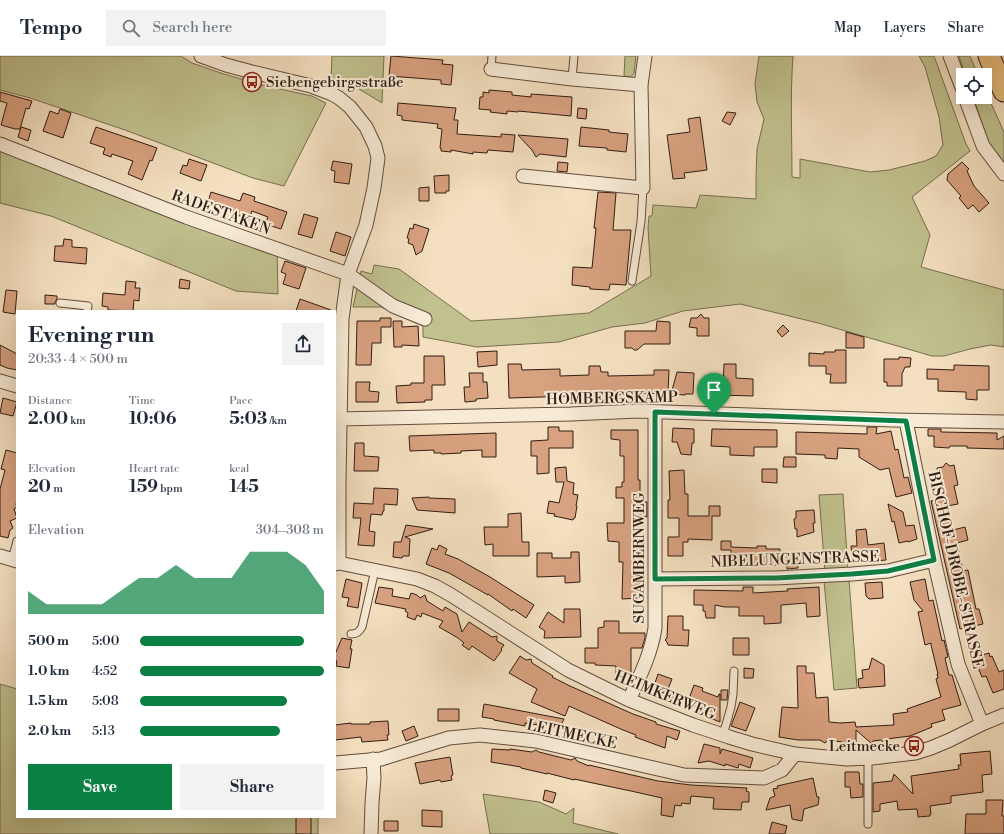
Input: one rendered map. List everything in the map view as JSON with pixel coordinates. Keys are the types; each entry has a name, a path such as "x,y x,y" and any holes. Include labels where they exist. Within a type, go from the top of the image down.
{"main road":[{"path":"989,56 1004,91"}],"street":[{"path":"201,56 226,65 311,86 332,94 350,107 366,128 375,146 378,158 374,188 366,225 348,274 342,319 337,479 337,563"},
{"path":"523,176 643,188 641,85 645,56"},
{"path":"950,56 956,72"},
{"path":"492,63 572,79 641,85"},
{"path":"968,104 983,146 1004,174"},
{"name":"RADESTAKEN","path":"0,144 186,217 348,274 393,306 425,319"},
{"path":"0,380 16,386"},
{"name":"HOMBERGSKAMP","path":"340,419 571,414 638,411 906,421 1004,422"},
{"name":"SUGAMBERNWEG","path":"629,700 648,656 653,642 655,628 655,412"},
{"name":"BISCHOF-DROBE-STRASSE","path":"906,421 934,560 958,664 982,724"},
{"name":"NIBELUNGENSTRASSE","path":"655,579 776,578 852,574 888,571 934,560"},
{"name":"HEIMKERWEG","path":"337,563 417,579 435,586 568,670 629,700 723,735 752,744 795,754 847,759 896,756 915,753 950,740 1004,715"},
{"name":"LEITMECKE","path":"336,763 381,759 449,738 480,735 536,741 684,775 764,778 782,770 795,754"},
{"path":"371,834 374,778 373,760"}],"lane":[{"path":"572,79 574,56"},
{"path":"632,281 641,222 643,188"},
{"path":"60,304 88,306 87,310"},
{"path":"10,559 16,544"},
{"path":"351,634 356,634 362,627 375,570"},
{"path":"723,735 732,700 734,671"},
{"path":"868,758 868,824"}],"green space":[{"path":"0,56 181,56 192,63 224,74 262,85 312,96 326,103 284,186 253,178 125,130 30,98 0,90"},
{"path":"332,56 384,56 382,103 359,89 331,78"},
{"path":"625,56 636,56 634,73 629,77 624,76"},
{"path":"759,56 793,56 791,101 792,177 800,178 800,159 870,172 889,170 925,161 936,156 943,145 939,117 925,67 919,56 934,56 966,144 970,151 912,197 930,235 921,267 1004,290 1004,347 991,345 944,356 932,356 818,323 740,304 683,311 645,323 612,327 559,342 477,347 423,337 423,326 381,307 353,307 361,271 372,274 374,265 399,269 471,321 589,313 651,276 648,228 649,216 652,216 653,205 696,208 700,195 756,199 757,149 764,119 757,102 755,84"},
{"path":"959,56 970,56 975,68 963,68"},
{"path":"975,104 991,104 1004,132 1004,167 992,152"},
{"path":"0,144 277,249 278,294 236,291 51,216 0,203"},
{"path":"843,494 848,571 825,573 819,495"},
{"path":"849,579 857,688 834,690 824,581"},
{"path":"0,684 16,689 16,818 318,818 318,834 0,834"},
{"path":"483,794 539,802 566,814 574,808 573,823 618,834 490,834"}],"building":[{"path":"391,56 443,60 442,64 453,65 451,85 441,84 441,80 389,76"},
{"path":"489,90 512,92 512,95 531,97 531,94 572,97 571,116 518,111 507,111 507,114 479,109 480,97 483,97 483,92 489,93"},
{"path":"0,92 32,101 29,109 26,108 20,129 1,125 7,103 0,101"},
{"path":"398,103 456,108 454,120 458,120 457,134 501,137 501,134 515,135 513,152 488,150 487,153 473,152 473,154 451,150 451,152 441,151 442,129 437,128 438,124 402,120 402,116 397,115"},
{"path":"578,108 587,109 586,119 577,118"},
{"path":"60,109 71,113 63,138 43,131 50,111 58,114"},
{"path":"727,112 736,113 730,125 722,121"},
{"path":"700,117 707,170 684,173 685,178 673,179 667,135 690,132 688,119"},
{"path":"21,127 31,130 28,141 18,137"},
{"path":"96,127 157,148 152,161 150,160 142,180 128,174 133,161 112,154 111,157 103,154 105,148 90,143"},
{"path":"581,127 628,134 626,152 607,150 607,148 579,146"},
{"path":"518,135 568,139 566,157 540,154 536,157 532,150"},
{"path":"189,159 207,165 201,181 180,173 183,165 187,166"},
{"path":"333,161 352,164 349,184 334,182 335,171 331,170"},
{"path":"558,162 568,163 567,172 557,171"},
{"path":"962,162 969,169 967,171 974,186 989,203 979,212 973,205 968,209 959,198 961,196 947,180 948,174"},
{"path":"449,175 449,191 446,191 446,193 435,193 434,176"},
{"path":"429,187 429,201 419,201 419,188"},
{"path":"211,192 240,201 243,193 255,197 254,201 287,212 281,229 265,224 268,217 252,211 249,219 207,205"},
{"path":"598,192 616,193 613,230 631,230 626,285 610,284 609,290 590,289 590,287 572,285 573,267 592,268"},
{"path":"304,214 318,218 312,238 298,234"},
{"path":"414,224 429,229 422,251 416,255 413,245 408,243 409,239 407,238 410,228 413,229"},
{"path":"336,232 351,237 345,256 330,251"},
{"path":"64,239 72,240 72,247 87,248 86,264 54,261 55,246 63,246"},
{"path":"285,261 306,268 299,289 283,284 286,274 281,272"},
{"path":"180,279 190,281 189,289 179,288"},
{"path":"126,281 136,282 135,288 140,288 139,301 134,300 133,310 108,310 108,307 102,306 103,293 125,295"},
{"path":"6,290 17,291 15,314 3,312"},
{"path":"45,295 57,296 55,304 45,304"},
{"path":"300,299 331,310 296,310"},
{"path":"701,314 704,318 709,318 709,336 697,336 697,328 689,327 691,318 697,318"},
{"path":"380,318 391,318 391,327 381,327 381,343 372,343 371,365 356,365 357,321 380,321"},
{"path":"393,321 402,321 402,327 418,326 419,346 402,345 402,347 394,347"},
{"path":"657,321 670,322 670,344 644,344 637,350 625,348 625,331 656,331"},
{"path":"783,325 789,331 782,337 777,331"},
{"path":"846,332 864,337 864,348 846,348"},
{"path":"0,345 16,353 16,370 0,365"},
{"path":"835,350 846,350 846,383 830,383 831,374 826,374 826,366 809,366 809,353 824,354 824,352 835,352"},
{"path":"497,351 497,365 478,367 477,352"},
{"path":"424,356 444,356 445,385 432,385 432,400 425,400 425,402 397,403 396,386 411,385 411,383 424,383"},
{"path":"899,357 911,358 910,367 905,367 902,374 902,386 887,386 887,382 884,382 884,359 899,359"},
{"path":"508,364 521,364 522,370 560,369 560,376 589,375 589,366 600,366 601,372 608,372 608,376 654,375 654,370 669,370 668,394 639,393 509,398"},
{"path":"724,364 736,364 736,378 753,379 753,396 719,395 719,387 723,387"},
{"path":"954,365 989,366 989,390 977,390 977,400 966,399 966,392 938,391 938,379 927,379 927,369 954,370"},
{"path":"677,372 694,373 693,394 671,394"},
{"path":"469,373 483,373 483,382 487,382 488,398 465,402 464,387 470,387"},
{"path":"356,382 370,382 369,391 379,392 378,402 356,402"},
{"path":"3,398 16,402 13,416 0,413"},
{"path":"548,427 559,427 559,431 573,431 573,448 549,448 549,473 537,474 537,456 531,456 531,441 548,440"},
{"path":"867,427 877,427 876,434 891,431 895,450 898,449 904,478 908,477 912,493 896,497 889,468 880,470 859,457 859,449 838,448 837,459 825,458 825,455 796,454 796,432 867,434"},
{"path":"673,428 694,429 694,443 692,443 691,455 681,454 677,442 672,442"},
{"path":"712,429 777,430 777,447 754,447 754,456 730,455 730,447 711,446"},
{"path":"928,429 941,429 941,432 997,433 997,440 1004,436 1004,449 967,448 967,446 950,446 949,448 934,447 934,436 928,436"},
{"path":"611,430 638,430 638,480 640,480 640,502 647,502 647,517 637,516 637,540 634,540 634,560 637,577 640,577 639,598 622,599 623,562 619,562 619,542 608,541 607,523 624,523 624,498 616,498 616,487 622,487 622,482 624,482 624,456 620,456 620,440 611,439"},
{"path":"496,433 496,457 482,457 482,450 441,454 434,453 434,450 410,451 409,436"},
{"path":"355,443 364,443 364,456 379,457 378,471 354,471"},
{"path":"6,450 16,453 16,508 14,509 16,518 10,521 13,528 10,530 8,538 0,536 0,489 5,470 1,469"},
{"path":"784,457 796,457 796,467 783,467"},
{"path":"946,463 950,466 954,465 958,485 954,486 958,504 947,506 950,522 953,530 965,527 968,540 957,543 963,571 968,570 976,609 979,609 983,624 960,629 931,501 942,499 937,468 943,467"},
{"path":"566,467 567,481 574,483 573,494 578,495 575,518 573,520 547,513 549,501 559,503 564,482 556,482 555,468"},
{"path":"762,469 777,469 777,483 762,482"},
{"path":"684,470 685,494 688,494 688,516 709,516 709,506 720,506 720,516 712,516 712,540 688,539 688,542 683,542 683,556 668,556 668,537 679,537 679,518 668,518 668,500 670,500 669,471"},
{"path":"374,488 398,489 397,505 384,504 384,511 382,515 371,514 369,531 375,532 374,546 358,545 361,518 353,518 354,503 373,504"},
{"path":"429,497 455,499 455,513 417,510 412,498"},
{"path":"888,504 903,512 906,526 914,525 917,539 899,543"},
{"path":"814,510 814,532 797,537 797,529 795,529 794,519 796,518 796,511"},
{"path":"521,513 522,542 529,542 529,556 493,556 493,544 485,545 484,527 508,527 508,514"},
{"path":"406,525 433,529 405,537 410,539 409,556 403,556 402,558 393,557 394,542 401,542"},
{"path":"866,529 868,545 884,543 886,560 853,563 851,546 857,546 856,530"},
{"path":"721,541 731,541 731,547 757,548 757,546 766,546 766,549 780,549 780,565 731,566 731,550 721,550"},
{"path":"439,545 447,549 445,554 458,559 490,577 534,605 526,618 513,609 512,611 488,594 449,573 426,564 432,548 437,550"},
{"path":"571,552 579,552 580,582 565,583 565,576 537,577 537,553 552,553 552,558 571,558"},
{"path":"786,558 797,558 798,568 787,569"},
{"path":"346,579 362,583 358,608 347,606 349,598 342,597"},
{"path":"925,579 929,601 933,600 942,641 944,640 948,657 945,658 949,675 952,675 961,705 942,710 945,720 931,724 932,727 910,736 887,739 883,742 881,740 873,741 871,743 856,730 856,743 842,743 828,740 825,743 820,740 798,740 779,737 782,707 798,708 797,666 806,666 806,673 814,673 816,698 828,697 829,722 855,722 856,727 894,725 893,714 908,712 907,709 941,697 936,679 938,678 938,674 931,643 925,645 918,612 923,611 914,600 910,582"},
{"path":"882,582 883,598 869,599 866,596 865,583"},
{"path":"379,587 393,589 392,596 409,599 411,593 420,598 425,595 427,601 443,611 445,607 457,614 462,632 469,622 492,637 497,636 497,641 504,645 501,649 502,650 494,661 472,646 469,650 462,645 464,643 458,638 439,627 443,621 422,613 421,617 417,615 415,620 407,617 408,613 405,611 406,609 375,603"},
{"path":"743,587 753,587 753,593 819,587 820,616 807,617 806,603 781,605 781,623 764,624 764,616 739,616 739,607 715,605 715,618 706,618 705,611 703,611 703,605 694,605 694,590 743,591"},
{"path":"564,609 580,609 581,637 544,638 545,631 539,627 548,612 564,623"},
{"path":"668,616 683,616 683,630 689,630 688,646 668,645 665,640 667,638"},
{"path":"604,621 619,621 619,633 645,633 642,648 631,648 631,674 616,674 616,666 585,663 585,648 598,648 598,628 604,627"},
{"path":"342,638 352,640 349,668 336,666 336,652"},
{"path":"733,638 749,638 749,655 733,655"},
{"path":"989,653 990,657 992,656 999,672 1004,670 1004,689 993,693 986,676 982,677 976,663 981,661 979,656"},
{"path":"520,656 526,660 531,659 532,663 553,676 552,677 570,686 633,714 656,722 656,724 680,731 677,740 667,736 665,748 635,737 636,735 569,706 565,716 531,702 537,689 509,673"},
{"path":"872,658 884,665 885,686 859,688 858,679 863,678 862,670 869,669"},
{"path":"744,668 754,669 753,678 744,678"},
{"path":"658,674 672,679 666,694 653,689"},
{"path":"694,685 703,688 702,691 718,697 720,694 720,722 710,718 712,714 687,704"},
{"path":"721,690 728,690 727,700 721,700"},
{"path":"674,693 682,696 679,705 671,702"},
{"path":"740,702 755,708 746,731 731,726"},
{"path":"484,704 564,719 559,729 546,724 544,726 525,723 525,726 482,717"},
{"path":"438,709 459,709 459,721 438,721"},
{"path":"388,721 388,740 362,742 361,737 336,740 336,725 351,723 370,724 370,722"},
{"path":"414,726 418,736 406,741 402,731"},
{"path":"704,744 720,748 720,754 722,749 753,758 750,768 739,764 738,768 725,764 725,766 709,761 698,763"},
{"path":"492,749 510,749 532,752 536,750 571,760 575,758 577,761 589,766 658,781 691,785 747,788 746,791 749,792 749,802 742,802 741,810 713,809 714,798 691,796 690,804 682,803 681,806 675,805 673,817 661,815 662,798 574,780 521,767 491,762"},
{"path":"990,751 992,774 982,775 983,792 951,796 951,803 930,806 930,816 918,817 917,809 898,810 897,801 880,804 880,811 873,812 873,783 892,781 894,774 913,794 911,776 959,769 958,765 961,765 960,754"},
{"path":"450,757 453,775 451,776 452,780 441,782 440,780 420,784 415,763"},
{"path":"845,772 859,772 860,784 863,784 863,797 851,798 850,787 845,787"},
{"path":"813,778 817,797 819,797 818,805 804,809 802,821 792,819 790,805 766,810 770,798 775,796 773,789 778,788 777,786"},
{"path":"545,790 556,793 553,803 543,800"},
{"path":"986,800 1003,800 1002,816 1004,816 1004,834 965,834 966,814 986,814"},
{"path":"422,810 442,811 442,827 422,826"},
{"path":"296,818 311,818 311,834 296,834"},
{"path":"384,821 398,821 398,831 384,831"},
{"path":"772,822 787,826 785,834 769,834"}],"place":[{"name":"Siebengebirgsstraße","path":"252,82"},
{"name":"Leitmecke","path":"914,746"}],"route":[{"path":"655,412 714,414 906,421 934,560 888,571 852,574 776,578 655,579 655,412"}]}
